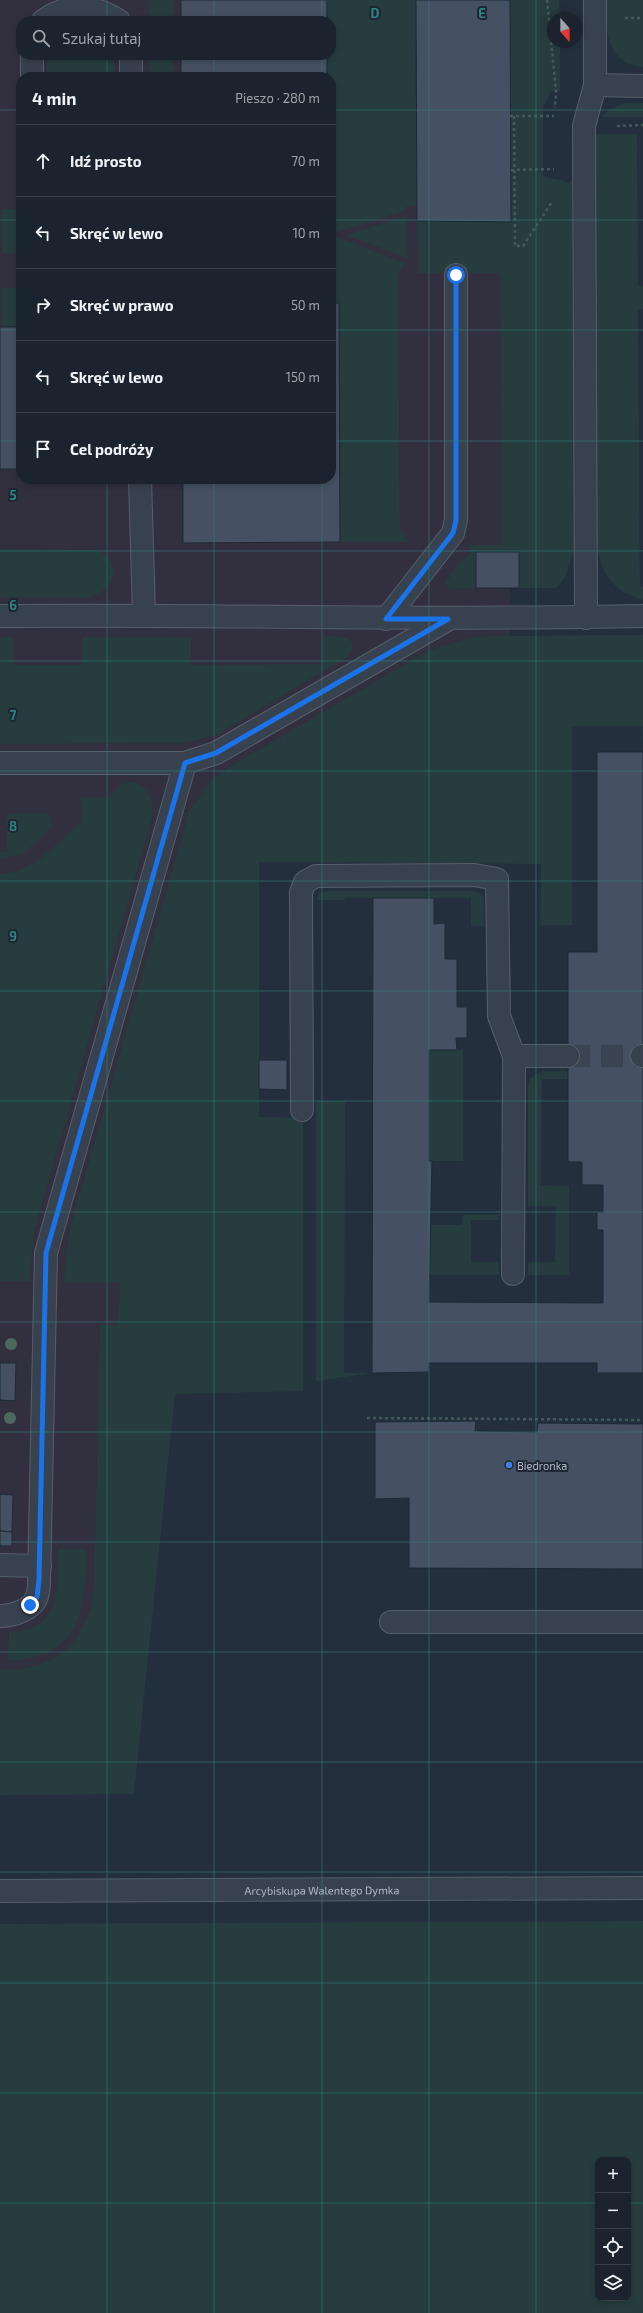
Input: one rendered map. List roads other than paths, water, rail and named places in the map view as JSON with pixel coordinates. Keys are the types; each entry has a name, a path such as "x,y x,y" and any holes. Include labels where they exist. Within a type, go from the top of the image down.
{"street":[{"path":"586,618 584,126 595,85 595,0"},
{"path":"49,16 67,9 86,7 112,16"},
{"path":"32,60 32,72"},
{"path":"131,60 131,72"},
{"path":"595,85 643,86"},
{"path":"386,619 453,533 456,520 456,275"},
{"path":"140,484 144,614"},
{"path":"0,616 144,614 448,619 643,616"},
{"path":"0,763 185,763 216,753 448,619"},
{"path":"0,1616 9,1616 26,1609 37,1597 40,1566 46,1253 185,763"},
{"path":"302,1110 301,892 305,882 316,876 474,876 497,879 499,1016 514,1056 513,1274"},
{"path":"514,1056 568,1056"},
{"path":"0,1565 40,1566"},
{"path":"391,1622 643,1622"},
{"name":"Arcybiskupa Walentego Dymka","path":"0,1891 643,1888"}],"tunnel":[{"path":"568,1056 642,1056"}],"place":[{"name":"Biedronka","path":"509,1465"}]}
